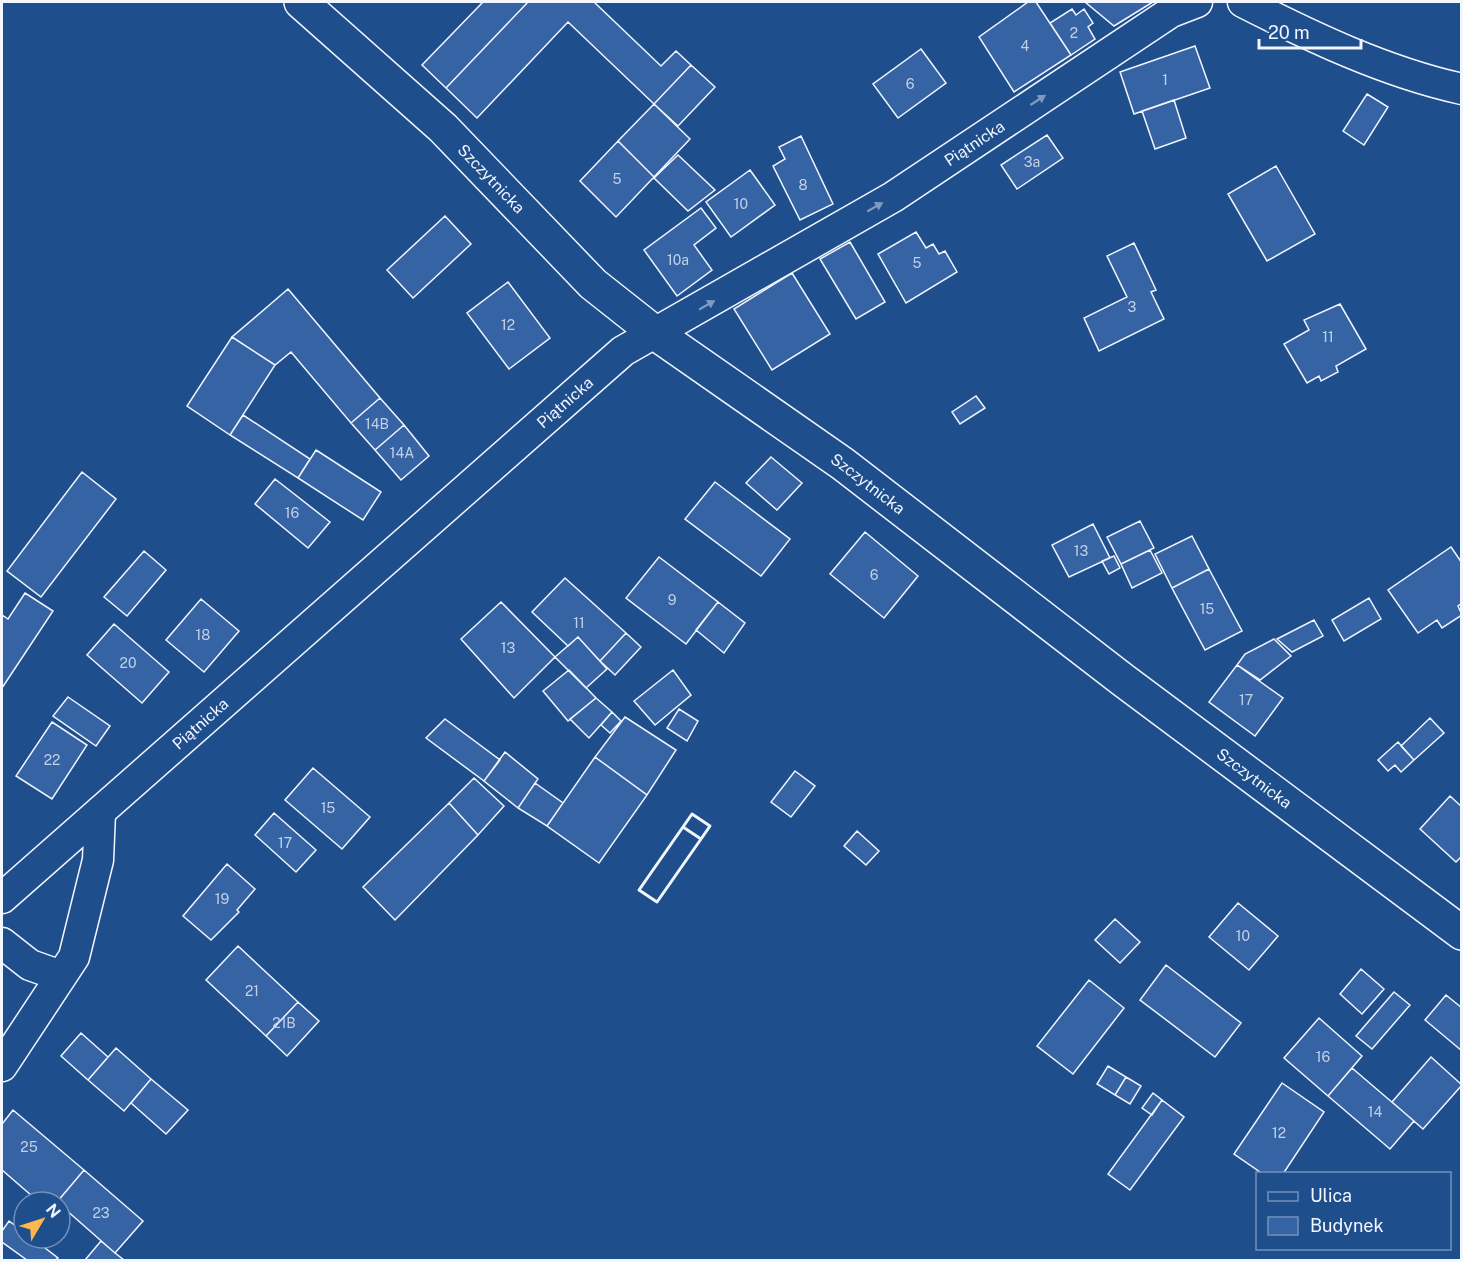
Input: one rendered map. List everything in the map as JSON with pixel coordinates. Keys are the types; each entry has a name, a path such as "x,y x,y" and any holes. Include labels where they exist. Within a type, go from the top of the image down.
{"street":[{"name":"Szczytnicka","path":"301,2 443,128 593,284 655,333 843,464 1123,680 1461,933"},
{"name":"Piątnicka","path":"2,898 623,351 893,196 1171,12 1197,2"},
{"path":"1243,2 1283,22 1417,79 1461,88"},
{"path":"2,1066 74,957 84,926 98,860 100,812"},
{"path":"2,943 30,965 61,976"}],"building":[{"path":"483,2 528,2 446,88 422,65"},
{"path":"528,2 594,2 661,66 676,51 691,65 654,104 568,22 477,118 446,88"},
{"path":"1028,2 1036,2 1071,55 1014,92 979,37"},
{"path":"1085,2 1153,2 1114,26"},
{"path":"1072,9 1076,15 1084,9 1093,23 1088,27 1095,39 1071,55 1050,23"},
{"path":"1195,46 1210,88 1134,114 1120,72"},
{"path":"921,49 946,83 898,118 873,84"},
{"path":"691,65 715,87 678,126 654,104"},
{"path":"1367,94 1388,107 1364,145 1343,131"},
{"path":"1174,100 1186,138 1155,149 1142,111"},
{"path":"654,104 690,139 654,177 618,141"},
{"path":"1047,135 1063,158 1017,189 1001,165"},
{"path":"801,136 833,204 800,220 773,166 785,159 779,147"},
{"path":"618,141 654,177 616,217 580,181"},
{"path":"678,155 715,190 688,211 654,178"},
{"path":"1276,166 1315,234 1267,261 1228,194"},
{"path":"750,170 775,205 731,237 706,202"},
{"path":"701,208 716,228 694,245 712,270 677,296 644,250"},
{"path":"445,216 471,244 413,298 387,270"},
{"path":"916,232 926,248 933,244 939,254 945,251 957,272 906,303 878,254"},
{"path":"850,242 885,302 856,319 820,259"},
{"path":"1134,243 1156,290 1151,292 1164,319 1099,351 1084,318 1127,297 1107,256"},
{"path":"792,273 830,334 772,370 734,309"},
{"path":"508,282 550,338 509,369 467,313"},
{"path":"288,289 380,398 351,423 291,352 275,365 232,337"},
{"path":"1340,304 1366,349 1336,366 1338,372 1321,381 1319,376 1307,383 1284,344 1309,330 1304,320"},
{"path":"232,337 275,365 230,435 187,406"},
{"path":"976,396 985,408 960,424 952,412"},
{"path":"380,398 404,425 375,450 351,423"},
{"path":"243,415 310,459 298,478 230,435"},
{"path":"404,425 429,456 401,480 375,450"},
{"path":"316,450 381,492 363,520 298,478"},
{"path":"771,457 802,483 777,510 746,483"},
{"path":"82,472 116,499 41,597 7,571"},
{"path":"275,479 330,522 308,548 255,504"},
{"path":"715,482 790,539 761,576 685,519"},
{"path":"1140,521 1154,548 1121,564 1107,537"},
{"path":"1093,524 1110,558 1069,577 1052,545"},
{"path":"865,532 918,576 884,618 830,574"},
{"path":"1192,536 1209,569 1172,588 1155,554"},
{"path":"1451,547 1462,563 1462,603 1458,606 1462,615 1442,628 1437,620 1418,633 1388,590"},
{"path":"1150,550 1162,573 1132,588 1121,564"},
{"path":"144,551 166,570 127,616 104,597"},
{"path":"1114,556 1120,568 1109,574 1102,561"},
{"path":"659,557 718,602 686,644 626,598"},
{"path":"1209,569 1242,631 1205,650 1172,588"},
{"path":"565,578 626,633 600,661 578,637 568,646 532,612"},
{"path":"25,593 53,611 2,688 2,615 8,619"},
{"path":"1369,598 1381,619 1344,641 1332,620"},
{"path":"201,599 239,631 204,672 166,640"},
{"path":"501,602 555,657 514,698 461,639"},
{"path":"718,602 745,623 724,653 696,630"},
{"path":"1314,620 1323,636 1292,652 1277,639"},
{"path":"114,624 169,672 142,703 87,655"},
{"path":"626,633 641,647 615,675 600,661"},
{"path":"578,637 607,669 586,688 555,657"},
{"path":"1274,639 1291,656 1260,680 1237,665 1245,654"},
{"path":"1237,665 1283,698 1255,736 1209,702"},
{"path":"569,670 596,698 568,721 543,691"},
{"path":"673,670 691,695 655,725 634,701"},
{"path":"68,697 110,726 96,746 53,716"},
{"path":"596,698 612,712 589,738 570,719"},
{"path":"679,709 698,721 687,741 667,728"},
{"path":"612,712 621,721 610,733 601,725"},
{"path":"625,717 676,750 647,795 595,757"},
{"path":"1430,718 1444,733 1414,760 1401,746"},
{"path":"445,719 500,760 484,781 426,738"},
{"path":"52,722 87,745 52,799 16,776"},
{"path":"1398,742 1414,760 1401,772 1395,765 1388,771 1378,760"},
{"path":"505,752 538,779 518,808 484,781"},
{"path":"595,757 647,795 599,863 547,826"},
{"path":"313,768 370,817 342,849 285,800"},
{"path":"795,771 815,786 791,817 771,802"},
{"path":"474,778 504,806 478,835 449,803"},
{"path":"535,783 563,803 547,826 518,808"},
{"path":"1450,796 1462,807 1462,856 1456,862 1420,829"},
{"path":"449,803 478,835 395,920 363,887"},
{"path":"274,813 316,850 296,872 255,835"},
{"path":"857,831 879,851 866,865 844,846"},
{"path":"227,864 255,889 237,910 239,912 211,940 183,916"},
{"path":"1238,903 1278,936 1249,970 1209,937"},
{"path":"1115,919 1140,942 1120,963 1095,940"},
{"path":"238,946 298,1002 266,1036 206,980"},
{"path":"1166,965 1241,1023 1215,1057 1140,1000"},
{"path":"1361,969 1384,989 1362,1014 1340,994"},
{"path":"1089,980 1124,1008 1073,1074 1037,1046"},
{"path":"1394,992 1410,1005 1372,1049 1356,1036"},
{"path":"1446,995 1462,1008 1462,1051 1425,1020"},
{"path":"298,1002 319,1021 287,1056 266,1036"},
{"path":"1319,1018 1362,1056 1328,1096 1284,1058"},
{"path":"81,1033 108,1057 88,1080 61,1056"},
{"path":"116,1048 151,1079 124,1111 88,1080"},
{"path":"1431,1057 1462,1085 1423,1129 1392,1102"},
{"path":"1108,1066 1126,1077 1115,1095 1097,1084"},
{"path":"1352,1068 1414,1121 1390,1149 1328,1096"},
{"path":"1126,1077 1141,1086 1130,1104 1115,1095"},
{"path":"151,1079 188,1110 166,1134 131,1103"},
{"path":"1282,1083 1324,1112 1284,1172 1260,1172 1234,1154"},
{"path":"1153,1093 1162,1100 1152,1115 1142,1108"},
{"path":"1162,1100 1184,1117 1130,1190 1108,1174"},
{"path":"13,1110 84,1170 67,1190 25,1190 2,1170 2,1124"},
{"path":"84,1170 143,1221 115,1253 72,1215 72,1190 67,1190"},
{"path":"9,1221 12,1223 12,1249 2,1242 2,1231"},
{"path":"101,1241 115,1253 124,1260 85,1260"},
{"path":"13,1250 48,1250 58,1258 55,1260 27,1260"}],"wall":[{"path":"683,827 701,839 657,902 639,890 692,814 710,826 701,839 683,827"}]}
